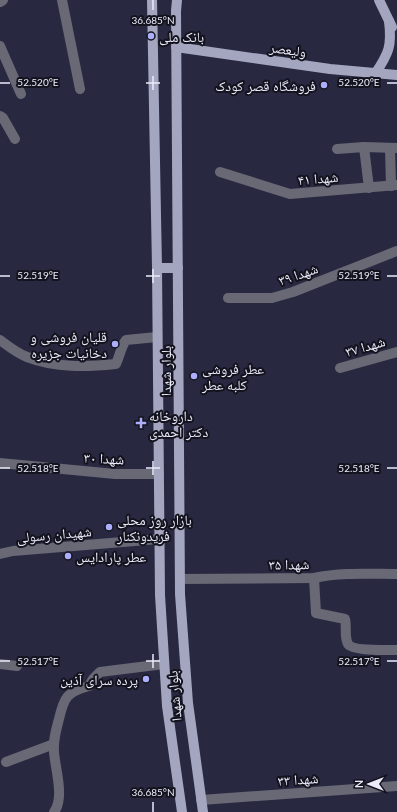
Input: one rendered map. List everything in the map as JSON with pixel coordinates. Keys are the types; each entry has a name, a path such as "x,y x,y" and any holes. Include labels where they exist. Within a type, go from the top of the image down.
{"main road":[{"name":"بلوار شهدا","path":"152,0 158,338 160,595 167,706 182,812"},
{"name":"بلوار شهدا","path":"177,0 176,47 180,579 188,703 203,812"},
{"path":"379,0 397,38"},
{"path":"375,74 384,61 389,50 391,38 389,21"},
{"name":"ولیعصر","path":"176,47 330,69 397,75"},
{"path":"157,268 178,268"}],"street":[{"path":"62,0 80,89"},
{"path":"0,46 21,94"},
{"path":"0,116 3,118 15,139"},
{"path":"364,147 368,188"},
{"path":"337,149 364,147 393,148 394,186"},
{"name":"شهدا ۴۱","path":"220,172 290,194 394,186"},
{"name":"شهدا ۳۹","path":"228,298 272,298 293,292 397,251"},
{"path":"0,340 25,356 47,363 69,366 92,366 116,364 120,356 122,346 126,340 158,338"},
{"name":"شهدا ۳۷","path":"340,368 397,352"},
{"name":"شهدا ۳۰","path":"0,463 108,473 159,474"},
{"name":"شهیدان رسولی","path":"0,554 13,551 159,539"},
{"name":"شهدا ۳۵","path":"180,579 314,578 352,573 397,574"},
{"path":"314,578 316,613 345,619 348,644 352,648 397,650"},
{"path":"0,664 17,666"},
{"path":"54,812 57,808 58,782 54,744 62,708 68,695 79,688 89,686 100,672 164,664"},
{"path":"6,762 54,744"},
{"name":"شهدا ۳۳","path":"201,800 397,786"}],"place":[{"name":"بانک ملی","path":"151,36"},
{"name":"فروشگاه قصر کودک","path":"324,85"},
{"name":"قلیان فروشی و دخانیات جزیره","path":"115,344"},
{"name":"عطر فروشی کلبه عطر","path":"194,376"},
{"name":"داروخانه دکتر احمدی","path":"141,423"},
{"name":"بازار روز محلی فریدونکنار","path":"109,527"},
{"name":"عطر پارادایس","path":"68,556"},
{"name":"پرده سرای آذین","path":"146,679"}]}
